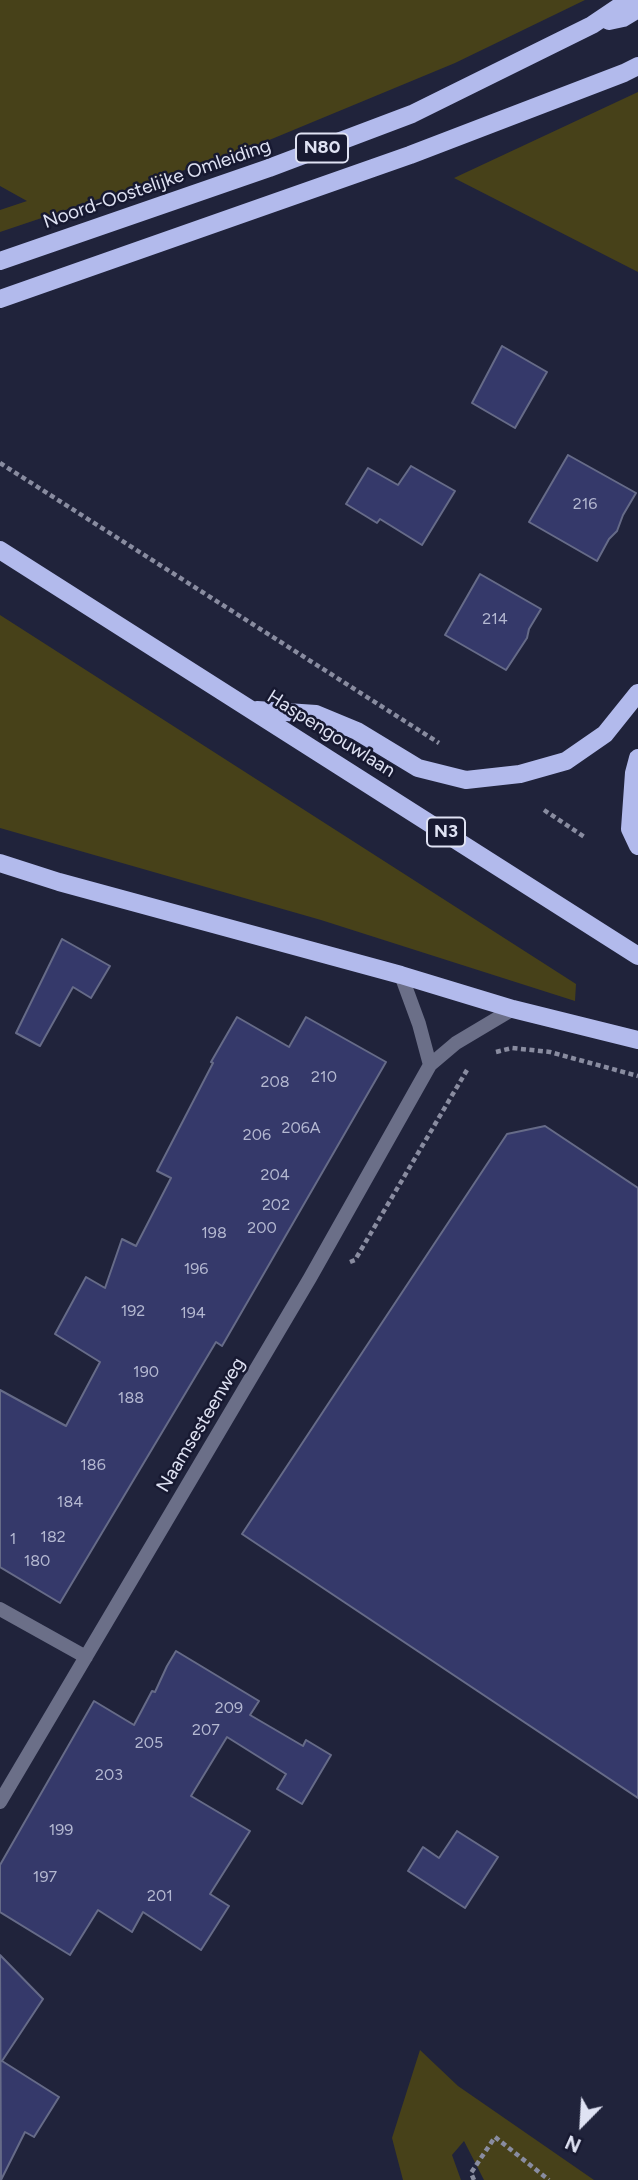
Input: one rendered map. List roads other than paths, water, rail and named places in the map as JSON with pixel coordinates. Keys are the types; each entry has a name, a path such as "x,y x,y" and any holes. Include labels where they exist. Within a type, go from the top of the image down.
{"main road":[{"name":"Noord-Oostelijke Omleiding","path":"0,261 269,168 412,114 592,25 629,0"},
{"path":"592,25 623,18 638,9"},
{"name":"N80","path":"0,299 410,155 638,66"},
{"name":"Haspengouwlaan","path":"0,550 254,709 638,956"},
{"path":"254,709 316,714 357,731 418,768 466,780 520,774 566,761 605,734 638,693"},
{"path":"638,758 634,773 630,829 638,846"},
{"path":"0,863 59,882 401,975 513,1009 638,1040"}],"street":[{"path":"401,975 419,1024 430,1065"},
{"name":"Naamsesteenweg","path":"0,1802 310,1278 430,1065 456,1043 513,1009"},
{"path":"0,1609 86,1657"}]}
